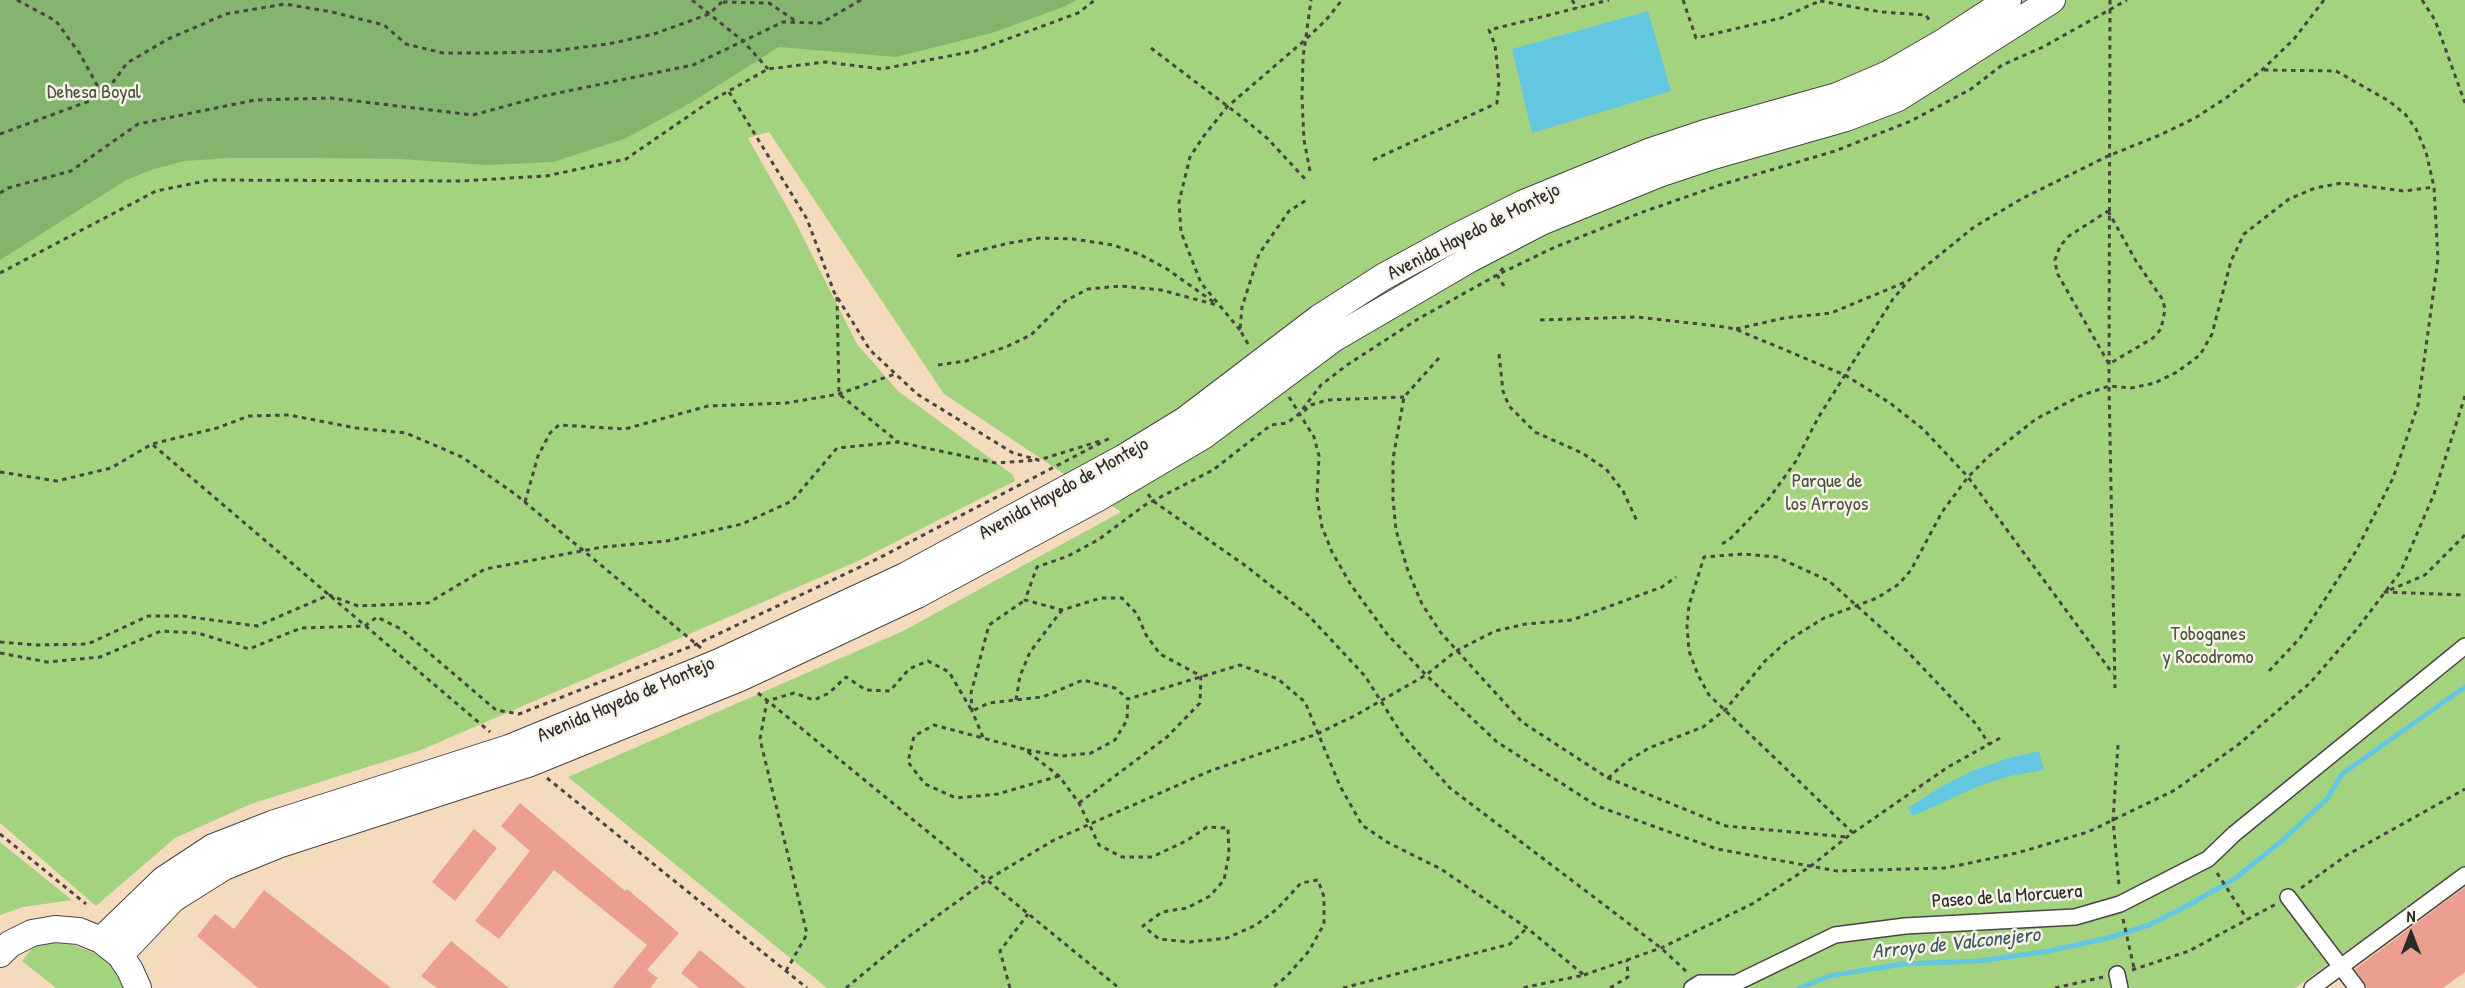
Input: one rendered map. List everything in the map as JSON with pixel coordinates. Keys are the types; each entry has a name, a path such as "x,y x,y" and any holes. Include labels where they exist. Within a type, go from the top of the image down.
{"street":[{"name":"Avenida Hayedo de Montejo","path":"122,963 163,879 213,847 272,824 519,756 905,576 1091,477 1269,371 1319,318 1383,277 1456,237 1524,203 1651,151 1837,96 1888,74 1945,41 2008,0"},
{"path":"519,756 740,678 917,595 1098,498 1203,436 1269,371 1333,339 1397,299 1541,222 1659,174 1846,118 1898,98 2052,0"},
{"name":"Paseo de la Morcuera","path":"1696,986 1736,983 1835,935 1905,926 2075,916 2120,904 2208,859 2234,834 2465,646"},
{"path":"2312,988 2465,875"},
{"path":"2288,897 2357,988"},
{"path":"0,954 10,944 32,933 55,928 79,931 156,988"}],"path":[{"path":"18,0 56,21 80,54 103,96"},
{"path":"692,0 743,41 768,69"},
{"path":"0,193 8,188 71,171 138,124 255,100 331,98 473,116 539,96 693,65 783,22 821,23 861,0"},
{"path":"0,273 156,191 210,180 460,181 546,176 626,159 728,91 768,69 825,62 882,69 975,51 1078,14 1095,0"},
{"path":"1310,171 1304,140 1302,98 1305,40 1311,0"},
{"path":"1342,0 1326,20 1305,40 1227,107 1203,136 1190,157 1179,202 1181,232 1191,261 1201,283 1240,330 1314,437 1318,456 1317,498 1322,527 1332,552 1351,585 1387,634 1426,675 1497,742 1597,806 1717,849 1837,871 1946,868 2017,853 2088,832 2175,790 2239,744 2310,683 2401,571 2434,494 2465,396"},
{"path":"1572,0 1577,8"},
{"path":"1373,160 1497,103 1499,82 1495,45 1490,30 1609,0"},
{"path":"1683,0 1696,38 1781,18 1820,0 1881,12 1926,15 1945,41"},
{"path":"2110,0 2109,386 2115,688"},
{"path":"1299,414 1321,385 1347,365 1418,319 1497,275 1553,248 1640,213 1720,185 1835,151 1911,121 1971,89 2002,65 2043,46 2127,0"},
{"path":"1722,544 1731,538 1768,500 1796,461 1818,418 1893,299 1910,279 1974,227 2057,180 2195,118 2262,70 2294,39 2324,0"},
{"path":"2422,0 2435,20 2465,103"},
{"path":"0,134 103,96 128,63 168,39 226,14 285,4 332,12 384,25 406,44 442,53 552,51 608,44 654,34 709,14 723,1 769,3 799,23"},
{"path":"1151,48 1268,139 1307,181"},
{"path":"2262,70 2336,71 2389,101 2405,114 2416,129 2426,153 2434,187 2438,259 2418,405 2393,478 2356,551 2300,638 2269,671"},
{"path":"728,91 807,219 837,297 870,351 917,394 1013,453 1039,460"},
{"path":"1608,778 1626,762 1641,753 1703,727 1726,709 1765,661 1786,642 1824,618 1877,598 1899,584 1911,570 1942,512 1968,477 1989,456 2036,419 2080,396 2109,386 2131,388 2155,383 2177,372 2200,355 2212,334 2231,261 2244,234 2289,199 2315,188 2342,183 2404,191 2434,187"},
{"path":"1240,330 1242,308 1259,254 1289,211 1308,199"},
{"path":"2108,211 2136,261 2163,300 2165,310 2161,328 2153,338 2109,364"},
{"path":"2108,211 2069,236 2060,246 2055,260 2057,273 2109,364"},
{"path":"957,256 1040,238 1073,238 1113,246 1141,255 1167,269 1218,305"},
{"path":"1735,329 1784,318 1832,313 1910,279"},
{"path":"938,365 966,361 1031,335 1065,302 1088,289 1121,286 1161,290 1218,305"},
{"path":"837,297 839,394 898,442"},
{"path":"1540,320 1636,317 1735,329 1845,375 1923,429 1968,477 2114,674"},
{"path":"1499,354 1503,391 1509,406 1535,432 1582,453 1606,469 1623,491 1637,521"},
{"path":"1439,358 1404,397 1393,459 1393,499 1396,530 1408,571 1422,604 1456,651 1522,722 1608,778 1726,826 1847,837"},
{"path":"525,502 538,456 549,433 559,424 625,429 708,406 786,403 839,394 896,374"},
{"path":"972,711 971,693 989,625 1025,600 1037,567 1068,556 1098,540 1153,501 1213,470 1271,424 1287,423 1311,405 1327,400 1404,397"},
{"path":"0,472 57,481 111,468 152,444 217,428 249,416 289,416 356,428 406,433 462,457 525,502 719,662"},
{"path":"0,642 36,645 88,644 148,616 183,616 257,626 329,595 358,606 428,603 485,569 584,550 667,541 742,524 792,501 837,448 898,442 996,463 1039,460 1110,438 879,558 697,644 519,714 496,710 401,629 377,617 365,626 301,628 249,649 198,633 161,631 100,657 47,662 0,653"},
{"path":"152,444 519,756 807,988"},
{"path":"1153,501 1246,566 1308,615 1365,676 1403,736 1450,788 1661,948 1696,986"},
{"path":"2385,592 2425,575 2465,534"},
{"path":"1852,833 1709,695 1698,675 1689,651 1687,626 1689,605 1704,557 1743,554 1777,557 1829,581 1907,651 1976,724 1989,744"},
{"path":"846,988 904,940 987,880 1054,840 1209,771 1317,734 1426,675 1456,651 1495,631 1526,624 1572,620 1662,587 1676,577"},
{"path":"2385,592 2465,595"},
{"path":"1025,600 1062,610 1101,598 1122,598 1137,614 1146,635 1160,654 1202,676"},
{"path":"1016,700 1020,676 1030,652 1062,610"},
{"path":"767,701 794,693 814,700 830,693 846,677 866,690 890,692 909,669 928,661 949,672 972,711 983,737"},
{"path":"1128,699 1240,665 1278,679 1305,702 1340,786 1362,825 1387,842 1441,869 1527,928 1584,975"},
{"path":"1079,803 1167,737 1200,703 1202,676"},
{"path":"740,678 1119,988"},
{"path":"972,711 989,703 1043,697 1083,680 1115,688 1128,699"},
{"path":"1059,776 998,794 956,798 925,784 908,762 914,736 934,725 1024,749 1062,756 1091,753 1114,740 1127,720 1128,699"},
{"path":"767,701 760,739 807,934 786,971"},
{"path":"1522,988 1584,975 1661,948 1752,904 1811,866 1852,833 1948,767 2002,736"},
{"path":"2118,745 2113,820 2120,904 2134,970"},
{"path":"1024,749 1059,776 1079,803 1099,846 1122,857 1152,857 1186,841 1207,827 1228,828 1229,854 1224,880 1209,896 1187,908 1162,912 1143,926 1159,939 1190,942 1227,938 1256,925 1277,909 1301,882 1318,880 1324,897 1324,924 1309,951 1286,977 1272,988"},
{"path":"2055,988 2119,981 2134,970 2189,951 2288,897 2347,855 2465,789"},
{"path":"0,834 86,904"},
{"path":"2208,859 2247,919"},
{"path":"1010,988 1000,951 1028,914"},
{"path":"1343,988 1510,944 1527,928"},
{"path":"1610,988 1628,977 1627,960"}],"green space":[{"name":"Parque de los Arroyos","path":"0,0 2465,0 2465,866 2295,988 827,988 568,777 903,631 1121,512 944,394 769,132 748,138 796,223 857,344 898,391 1013,475 1015,481 858,561 421,750 251,804 175,838 96,906 0,823"},
{"name":"Dehesa Boyal","path":"0,0 1077,0 995,32 896,57 779,47 689,104 624,139 553,162 486,165 401,159 312,158 230,158 185,161 154,169 126,180 0,260"},
{"path":"0,842 72,900 23,907 0,915"},
{"path":"53,943 71,944 102,956 115,969 124,988 56,988 22,961 33,947"}],"water":[{"path":"1648,11 1671,91 1532,133 1512,49"},
{"path":"2039,751 2044,770 2010,776 1979,786 1913,816 1908,808 1972,771"}],"building":[{"path":"520,803 679,933 647,970 658,978 650,988 612,988 647,945 554,870 499,939 475,921 530,851 501,826"},
{"path":"474,829 497,848 455,901 432,882"},
{"path":"2465,887 2465,972 2443,988 2367,988 2355,969"},
{"path":"264,890 391,988 258,988 197,936 215,914 234,929"},
{"path":"451,941 509,988 437,988 421,976"},
{"path":"700,950 746,988 699,988 681,973"}],"waterway":[{"name":"Arroyo de Valconejero","path":"1800,988 1829,976 1903,964 1979,961 2049,951 2108,938 2149,925 2236,878 2284,839 2327,799 2342,774 2465,687"}],"park label":[{"name":"Toboganes y Rocodromo","path":"2208,646"}]}
